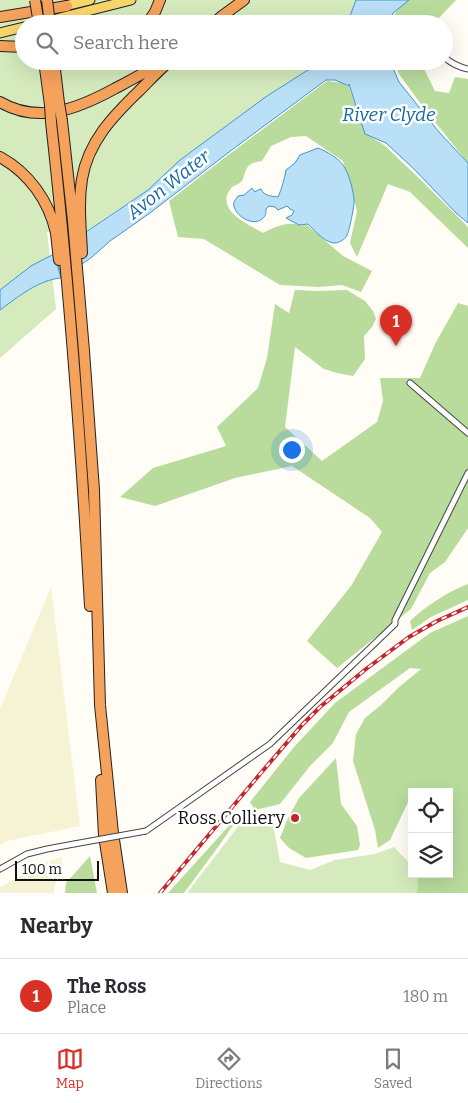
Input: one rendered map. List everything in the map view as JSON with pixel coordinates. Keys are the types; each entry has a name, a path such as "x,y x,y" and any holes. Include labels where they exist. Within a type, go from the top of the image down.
{"highway":[{"path":"35,0 37,15"},
{"path":"47,0 49,15"},
{"path":"153,15 160,0"},
{"path":"223,15 244,0"},
{"path":"0,17 68,6"},
{"path":"0,46 15,47"},
{"path":"50,70 56,121 76,218 94,490 100,704 113,833 122,893"},
{"path":"0,102 19,110 33,113 68,110 90,102 148,70"},
{"path":"76,218 82,178 92,146 104,128 121,109 161,70"},
{"path":"56,121 59,230 77,398 104,836 113,893"},
{"path":"0,157 17,168 34,185 59,230"}],"main road":[{"path":"30,15 90,0"},
{"path":"73,15 131,0"},
{"path":"0,22 15,18"},
{"path":"0,33 15,29"}],"street":[{"path":"453,64 468,70"},
{"path":"410,383 468,433"},
{"path":"0,868 27,854 46,849 146,830 270,744 396,624 395,620 468,473"}],"shaded area":[{"path":"51,587 80,826 7,841 0,845 0,709"},
{"path":"62,857 62,873 55,884 54,893 0,893 0,887 43,863"}],"green space":[{"path":"0,0 356,0 350,15 15,15 15,70 309,70 267,96 180,160 148,190 88,230 47,232 56,309 0,358"},
{"path":"409,0 456,0 442,15 394,15"},
{"path":"397,70 424,70 435,91 449,93 455,77 468,79 468,163 423,107"},
{"path":"327,81 341,83 349,87 366,134 384,145 468,227 468,248 410,192 388,184 357,257 350,243 357,211 343,161 306,136 291,137 271,146 262,161 252,163 245,171 242,181 232,187 227,195 229,209 241,220 263,233 286,224 307,225 343,256 372,271 361,292 342,285 319,287 280,285 204,239 178,237 169,201"},
{"path":"295,290 347,290 365,301 373,311 376,319 364,336 365,359 353,376 324,369 295,347 285,427 322,461 377,422 383,401 380,378 420,378 435,344 458,303 468,306 468,528 445,562 430,573 411,609 337,668 307,641 351,586 382,532 370,518 292,466 235,478 155,506 120,497 153,468 226,446 217,427 258,388 267,358 275,304 289,313"},
{"path":"468,584 468,600 431,617 412,630 410,621 416,615 445,595"},
{"path":"468,616 468,893 417,893 418,878 453,878 453,788 408,788 408,802 390,840 378,848 375,830 353,761 356,734 365,718 421,669 410,668 349,712 333,743 310,766 280,804 255,810 250,802 294,747 335,703 430,633"},
{"path":"336,758 341,804 357,826 360,845 358,850 306,858 289,848 280,838 299,798"},
{"path":"245,808 184,893 168,893"},
{"path":"261,814 273,815 280,862 310,870 335,860 375,854 394,847 408,862 408,878 418,878 417,893 187,893 243,820"},
{"path":"90,856 97,893 65,893 66,883"}],"water":[{"path":"356,0 409,0 392,15 350,15"},
{"path":"309,70 394,70 399,82 439,132 468,163 468,223 386,143 365,134 349,84 349,86 335,80 326,80 62,278 55,253 148,190 180,160 267,96"},
{"path":"318,148 341,162 353,191 353,212 345,239 332,243 321,237 308,224 299,225 286,218 292,215 294,211 287,206 278,210 275,207 269,206 262,219 253,222 239,214 234,206 238,196 244,195 252,188 255,192 261,189 270,196 278,197 286,170 295,163 300,155"},
{"path":"54,254 61,278 36,286 0,310 0,290 31,266"}],"railway":[{"path":"160,893 302,725 320,707 409,637 437,621 468,607"}],"place":[{"name":"The Ross","path":"396,346"},
{"name":"Ross Colliery","path":"295,818"}],"water label":[{"name":"River Clyde","path":"389,114"},
{"name":"Avon Water","path":"168,184"}]}
